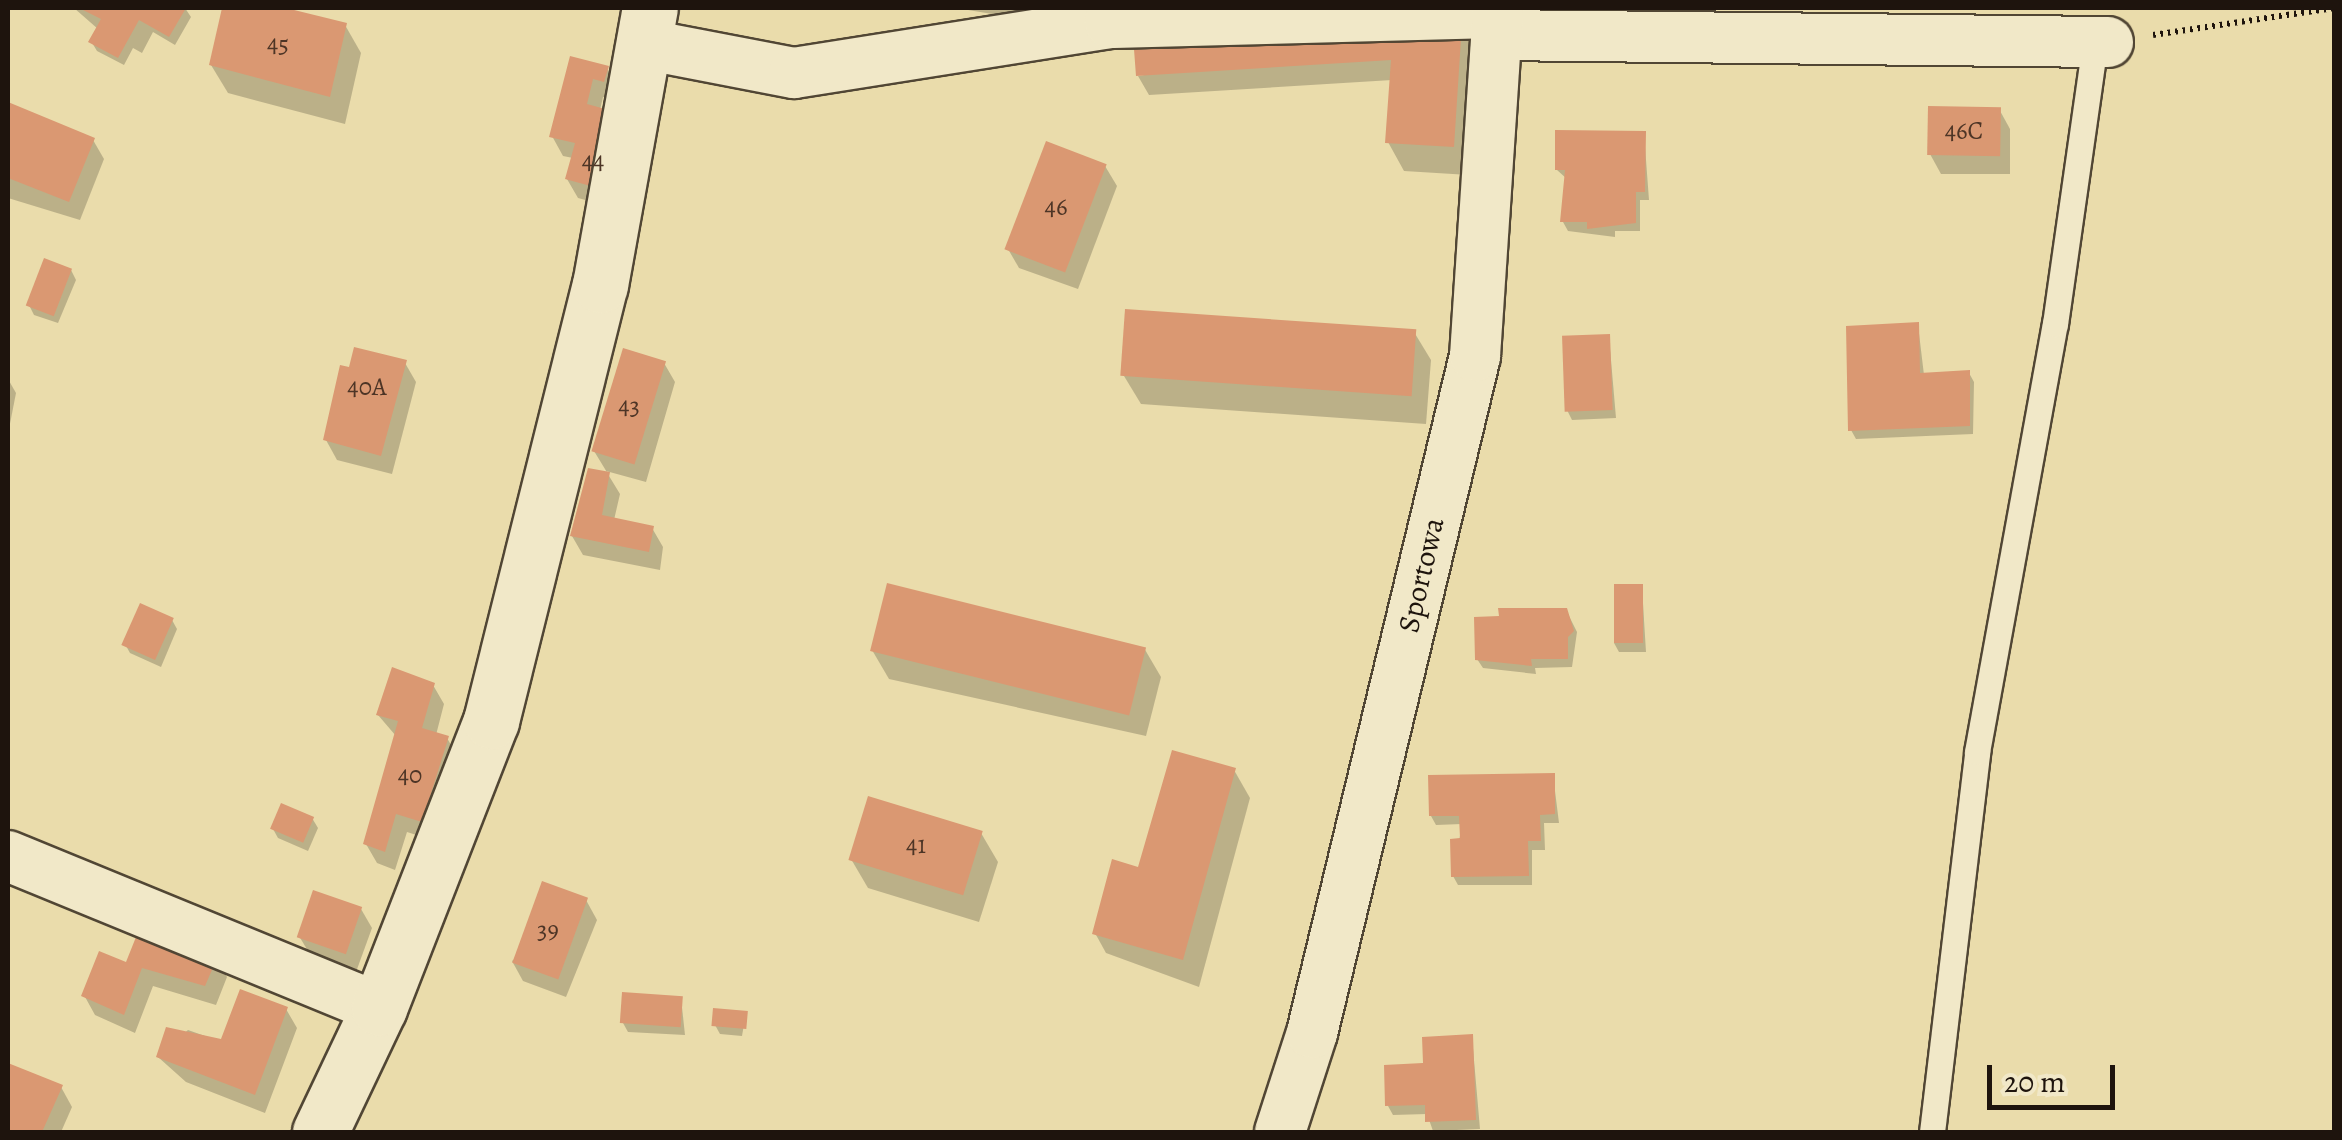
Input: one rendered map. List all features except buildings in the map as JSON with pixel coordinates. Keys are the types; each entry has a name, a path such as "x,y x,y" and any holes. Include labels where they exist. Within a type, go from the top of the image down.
{"street":[{"path":"320,1132 379,1008 491,720 600,285 646,26 794,72 1110,23 1497,19 2102,42"},
{"name":"Sportowa","path":"1280,1132 1312,1033 1475,356 1497,19"},
{"path":"8,856 379,1008"}],"lane":[{"path":"1932,1132 1977,752 2102,42"}],"path":[{"path":"2102,42 2334,8"}]}
